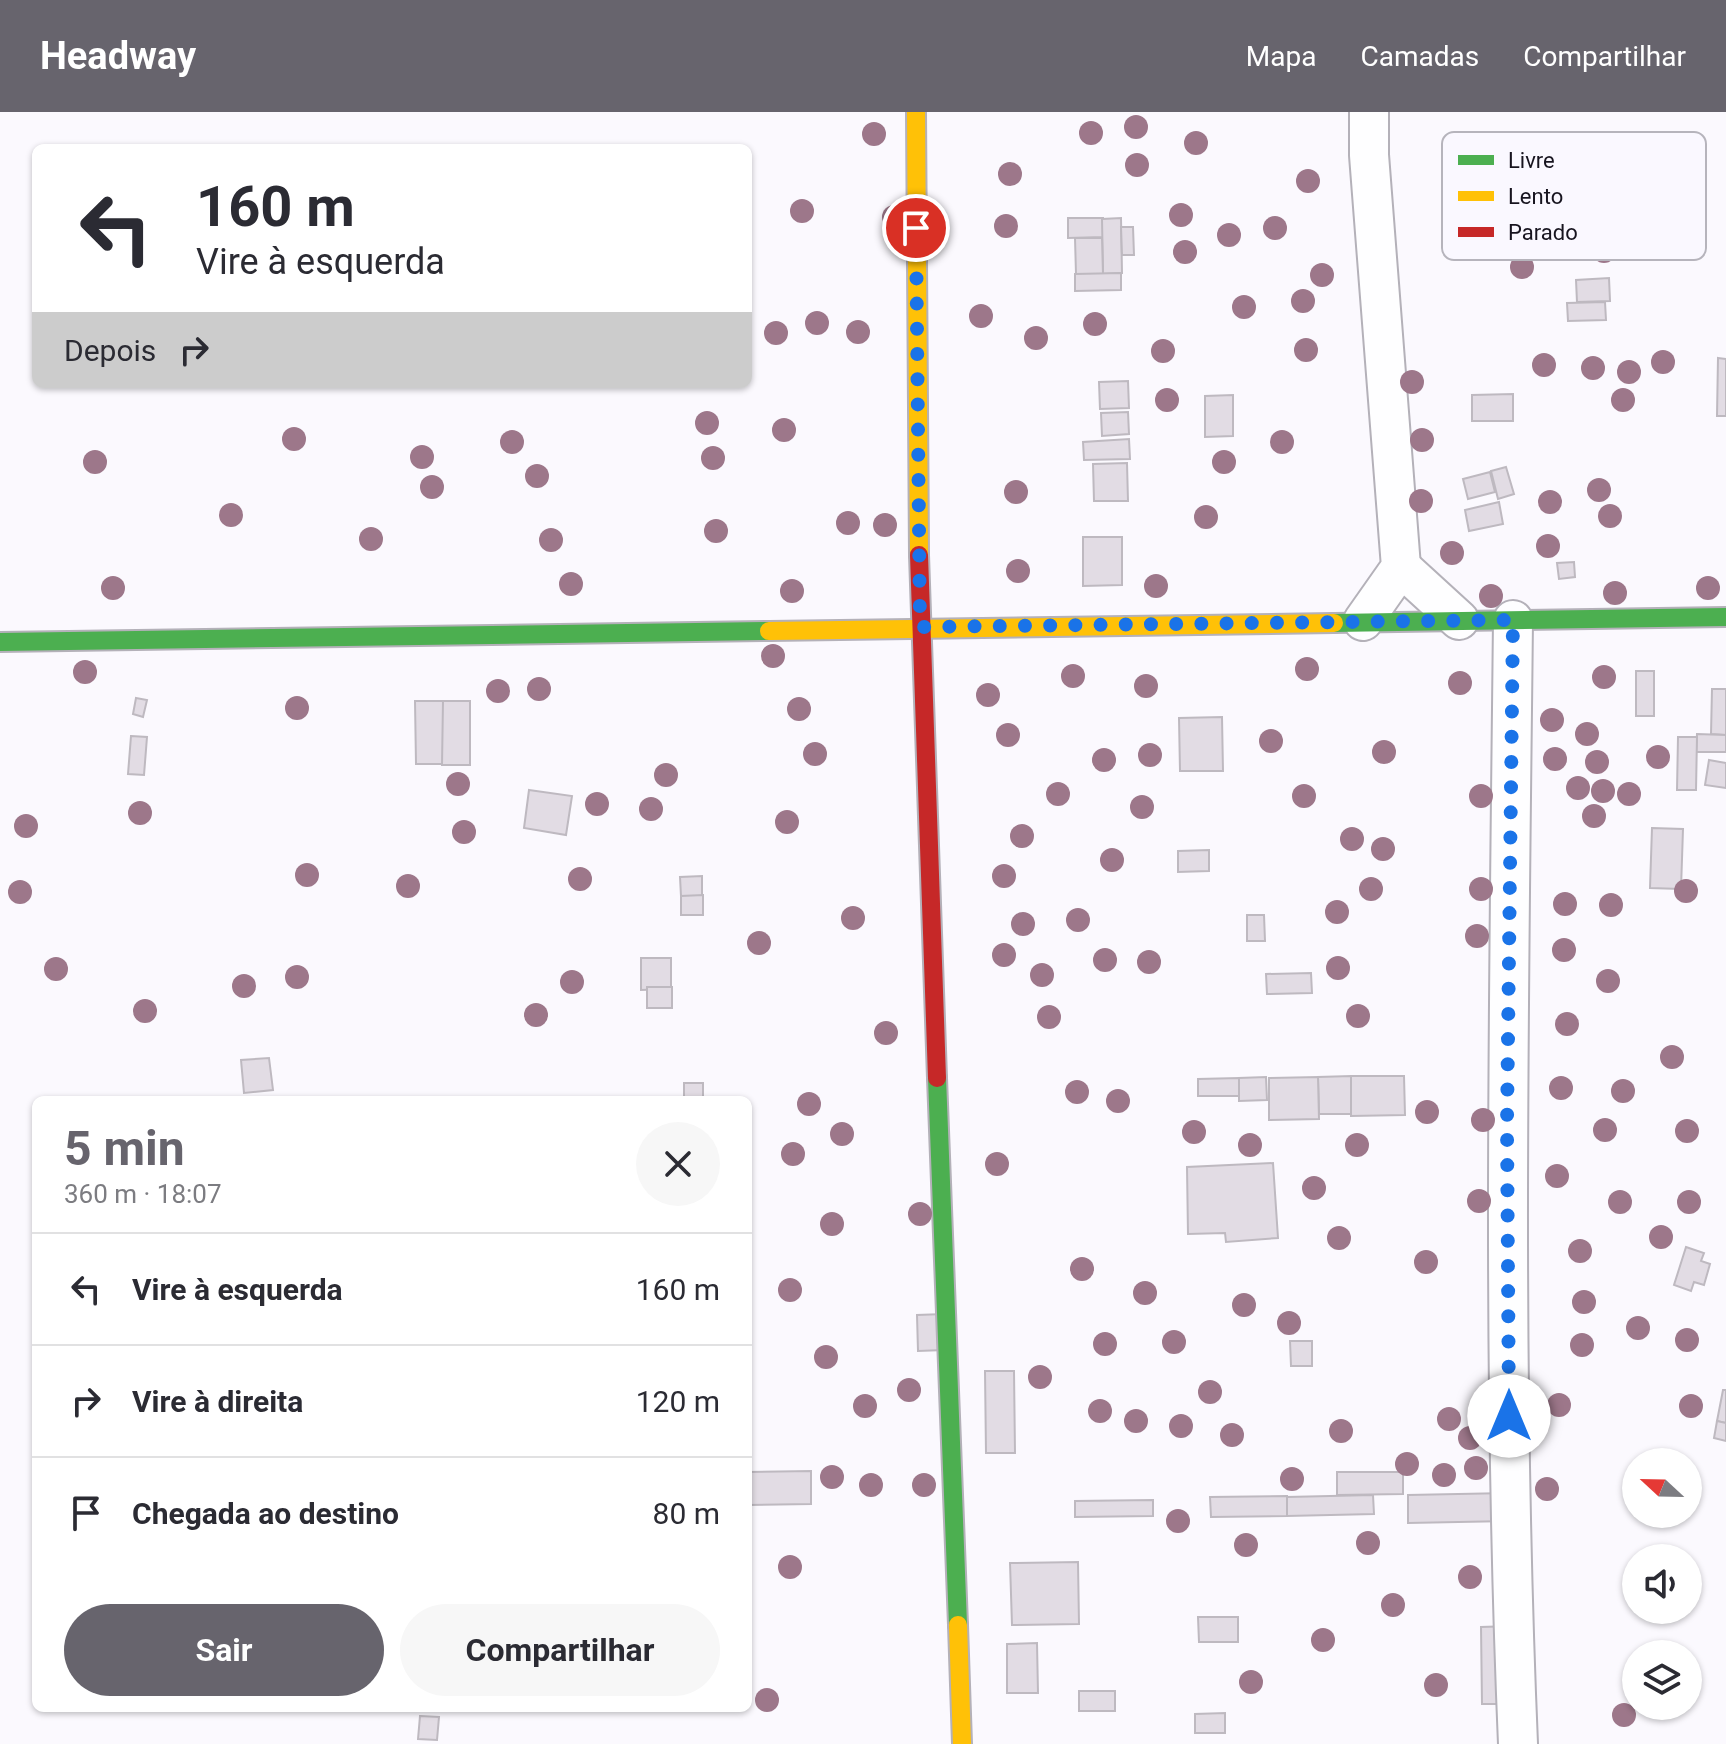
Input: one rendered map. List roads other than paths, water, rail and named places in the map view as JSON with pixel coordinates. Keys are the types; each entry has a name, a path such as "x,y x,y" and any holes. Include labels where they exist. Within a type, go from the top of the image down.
{"street":[{"path":"916,112 920,627 962,1744"},
{"path":"1363,621 1401,567 1369,155 1369,112"},
{"path":"1401,567 1459,620"},
{"path":"0,642 1726,617"},
{"path":"1513,620 1507,1124 1512,1618 1518,1744"}]}
